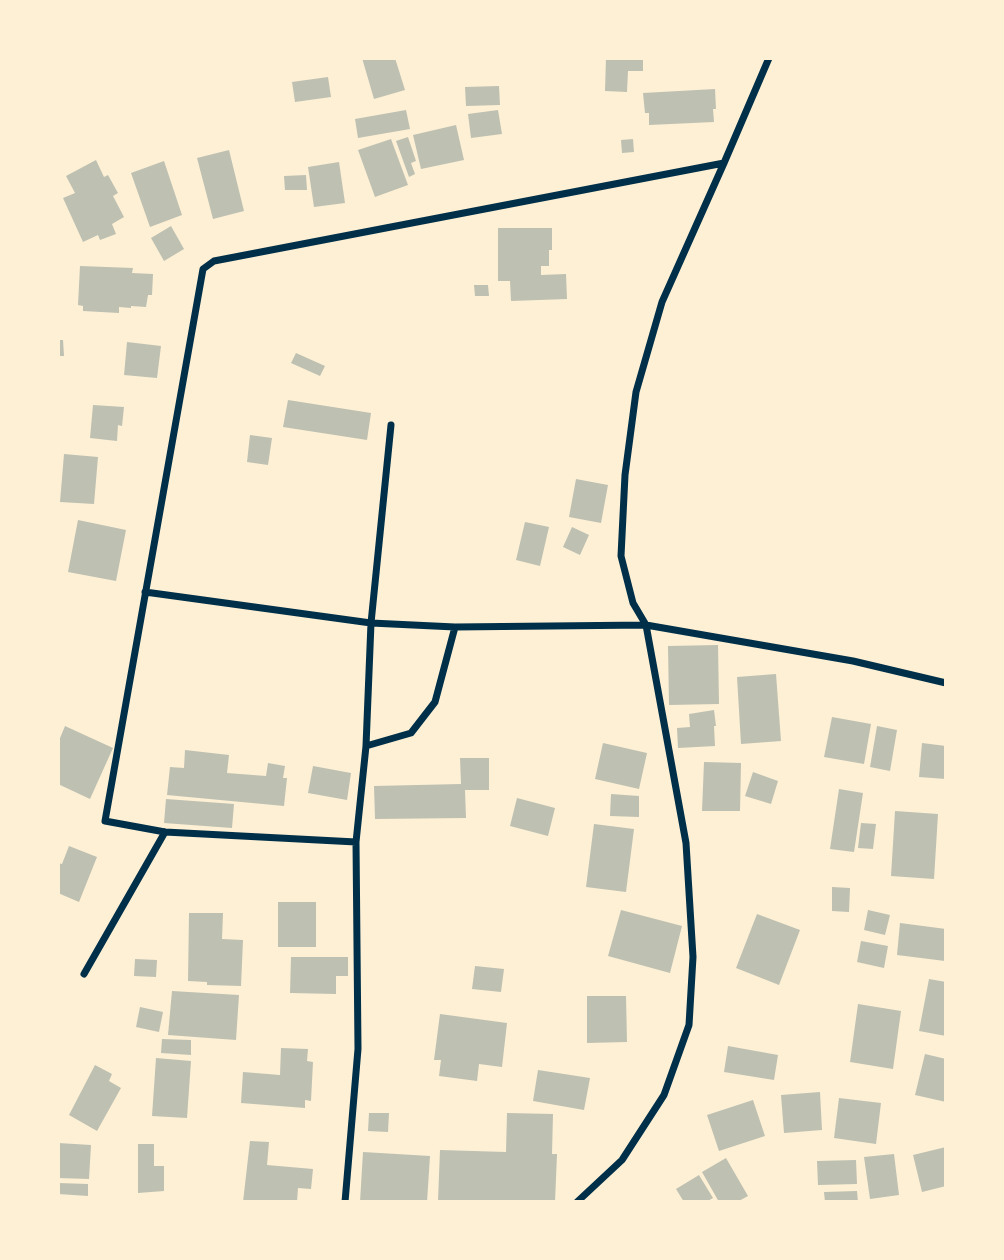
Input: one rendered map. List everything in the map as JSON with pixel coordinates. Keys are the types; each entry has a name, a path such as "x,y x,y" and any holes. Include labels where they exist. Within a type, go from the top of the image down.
{"street":[{"path":"577,1202 622,1160 664,1096 688,1025 693,957 686,843 646,625 633,603 621,556 625,475 636,392 662,302 769,58"},
{"path":"356,842 165,832 105,821 203,269 214,261 724,163"},
{"path":"345,1202 358,1049 356,842 366,746 371,623 391,425"},
{"path":"145,592 371,623 455,627 646,625 853,661 946,683"},
{"path":"366,746 411,733 435,702 455,627"},
{"path":"84,974 165,832"}],"building":[{"path":"362,58 395,58 405,90 374,99"},
{"path":"606,58 643,58 643,71 628,71 627,92 605,91"},
{"path":"328,77 331,97 295,102 292,82"},
{"path":"499,86 500,105 466,106 465,87"},
{"path":"715,89 714,122 649,125 649,113 645,113 643,93"},
{"path":"406,110 410,129 358,138 355,119"},
{"path":"498,110 502,134 471,138 468,114"},
{"path":"456,125 464,160 421,169 413,135"},
{"path":"408,137 416,161 411,163 415,174 409,177 396,141"},
{"path":"391,139 408,185 375,197 358,150"},
{"path":"633,139 634,152 622,153 621,140"},
{"path":"229,150 244,211 213,219 197,158"},
{"path":"96,160 104,177 108,175 118,193 113,196 124,217 112,224 116,234 100,240 98,235 83,242 63,198 75,193 66,176"},
{"path":"164,161 182,215 150,227 131,173"},
{"path":"339,162 345,203 314,207 308,167"},
{"path":"306,175 307,190 285,190 284,176"},
{"path":"171,226 184,249 164,261 151,238"},
{"path":"498,228 552,228 549,266 541,266 541,275 566,274 567,299 511,301 510,281 498,281"},
{"path":"80,266 133,268 132,273 153,274 152,295 148,295 146,307 119,307 119,313 83,311 83,306 78,305"},
{"path":"474,285 488,285 489,296 475,296"},
{"path":"58,340 63,340 64,356 58,356"},
{"path":"127,342 161,346 157,378 124,375"},
{"path":"296,353 325,366 320,376 291,363"},
{"path":"288,400 371,413 367,440 283,427"},
{"path":"93,405 124,407 122,426 118,425 117,441 90,438"},
{"path":"250,435 272,438 268,465 247,462"},
{"path":"64,454 98,457 94,504 60,502"},
{"path":"576,479 608,485 601,523 569,517"},
{"path":"78,520 126,530 116,581 68,572"},
{"path":"525,522 549,527 540,566 516,560"},
{"path":"572,527 589,535 580,555 563,547"},
{"path":"718,645 719,704 669,705 668,646"},
{"path":"776,674 781,741 741,744 737,677"},
{"path":"714,710 715,746 678,748 677,728 690,727 689,714"},
{"path":"832,717 871,724 864,764 824,757"},
{"path":"65,726 113,748 90,799 58,784 58,743"},
{"path":"877,726 897,730 890,771 870,767"},
{"path":"603,743 647,753 639,789 595,779"},
{"path":"922,743 946,746 946,779 919,777"},
{"path":"185,750 229,755 227,773 266,776 268,763 285,766 283,778 287,778 284,806 167,795 170,767 184,768"},
{"path":"460,758 489,758 489,790 465,790 466,818 375,819 374,786 461,784"},
{"path":"704,762 741,763 740,811 702,811"},
{"path":"313,766 351,773 347,800 308,793"},
{"path":"753,772 778,781 771,804 745,796"},
{"path":"839,789 863,793 854,852 830,849"},
{"path":"611,794 639,796 639,817 610,816"},
{"path":"517,798 555,808 548,836 510,826"},
{"path":"166,799 234,804 232,828 164,823"},
{"path":"895,811 938,814 934,879 891,876"},
{"path":"861,823 876,824 873,849 858,848"},
{"path":"594,824 634,829 626,892 586,887"},
{"path":"69,846 97,857 79,902 58,893 58,863 62,864"},
{"path":"832,887 850,888 849,912 832,911"},
{"path":"278,902 316,902 316,947 278,947"},
{"path":"621,910 682,926 670,973 608,956"},
{"path":"868,910 890,915 885,935 864,930"},
{"path":"189,913 223,913 222,939 243,940 241,986 207,985 207,982 188,981"},
{"path":"757,914 800,930 779,985 736,968"},
{"path":"900,923 946,929 945,961 897,955"},
{"path":"861,941 888,946 884,968 857,962"},
{"path":"291,957 348,957 348,976 336,976 336,994 290,993"},
{"path":"135,959 157,960 156,977 134,976"},
{"path":"475,966 504,969 501,992 472,989"},
{"path":"929,979 946,982 946,1036 919,1031"},
{"path":"172,991 239,995 236,1040 168,1035"},
{"path":"587,996 626,996 627,1042 587,1043"},
{"path":"858,1004 901,1011 893,1069 850,1062"},
{"path":"140,1007 163,1012 159,1032 136,1027"},
{"path":"440,1014 507,1023 502,1067 479,1064 477,1081 439,1076 441,1060 434,1060"},
{"path":"162,1039 191,1040 191,1055 161,1053"},
{"path":"728,1046 778,1055 774,1080 724,1072"},
{"path":"281,1048 308,1049 307,1061 313,1062 311,1101 305,1100 305,1108 241,1103 243,1072 280,1075"},
{"path":"925,1054 946,1059 946,1102 915,1095"},
{"path":"156,1058 191,1061 187,1118 152,1116"},
{"path":"95,1065 112,1074 109,1081 121,1088 97,1131 69,1115"},
{"path":"538,1070 590,1078 584,1110 533,1101"},
{"path":"820,1092 822,1130 784,1133 781,1095"},
{"path":"839,1098 881,1103 876,1144 834,1138"},
{"path":"753,1100 765,1136 719,1151 707,1115"},
{"path":"369,1113 389,1113 388,1132 368,1131"},
{"path":"507,1113 553,1114 552,1154 557,1154 555,1202 438,1201 440,1150 506,1152"},
{"path":"250,1141 269,1142 267,1165 313,1169 311,1189 298,1188 297,1202 243,1202"},
{"path":"58,1143 91,1145 89,1179 58,1178"},
{"path":"138,1144 154,1144 154,1166 164,1166 164,1191 138,1193"},
{"path":"946,1147 946,1186 922,1192 913,1155"},
{"path":"363,1152 430,1156 427,1202 360,1202"},
{"path":"894,1154 899,1195 870,1199 864,1157"},
{"path":"726,1158 748,1196 737,1202 719,1202 702,1172"},
{"path":"856,1160 857,1184 818,1185 817,1161"},
{"path":"699,1175 713,1198 706,1202 684,1202 676,1189"},
{"path":"58,1183 88,1184 88,1196 58,1194"},
{"path":"857,1191 858,1202 825,1202 824,1192"}]}
